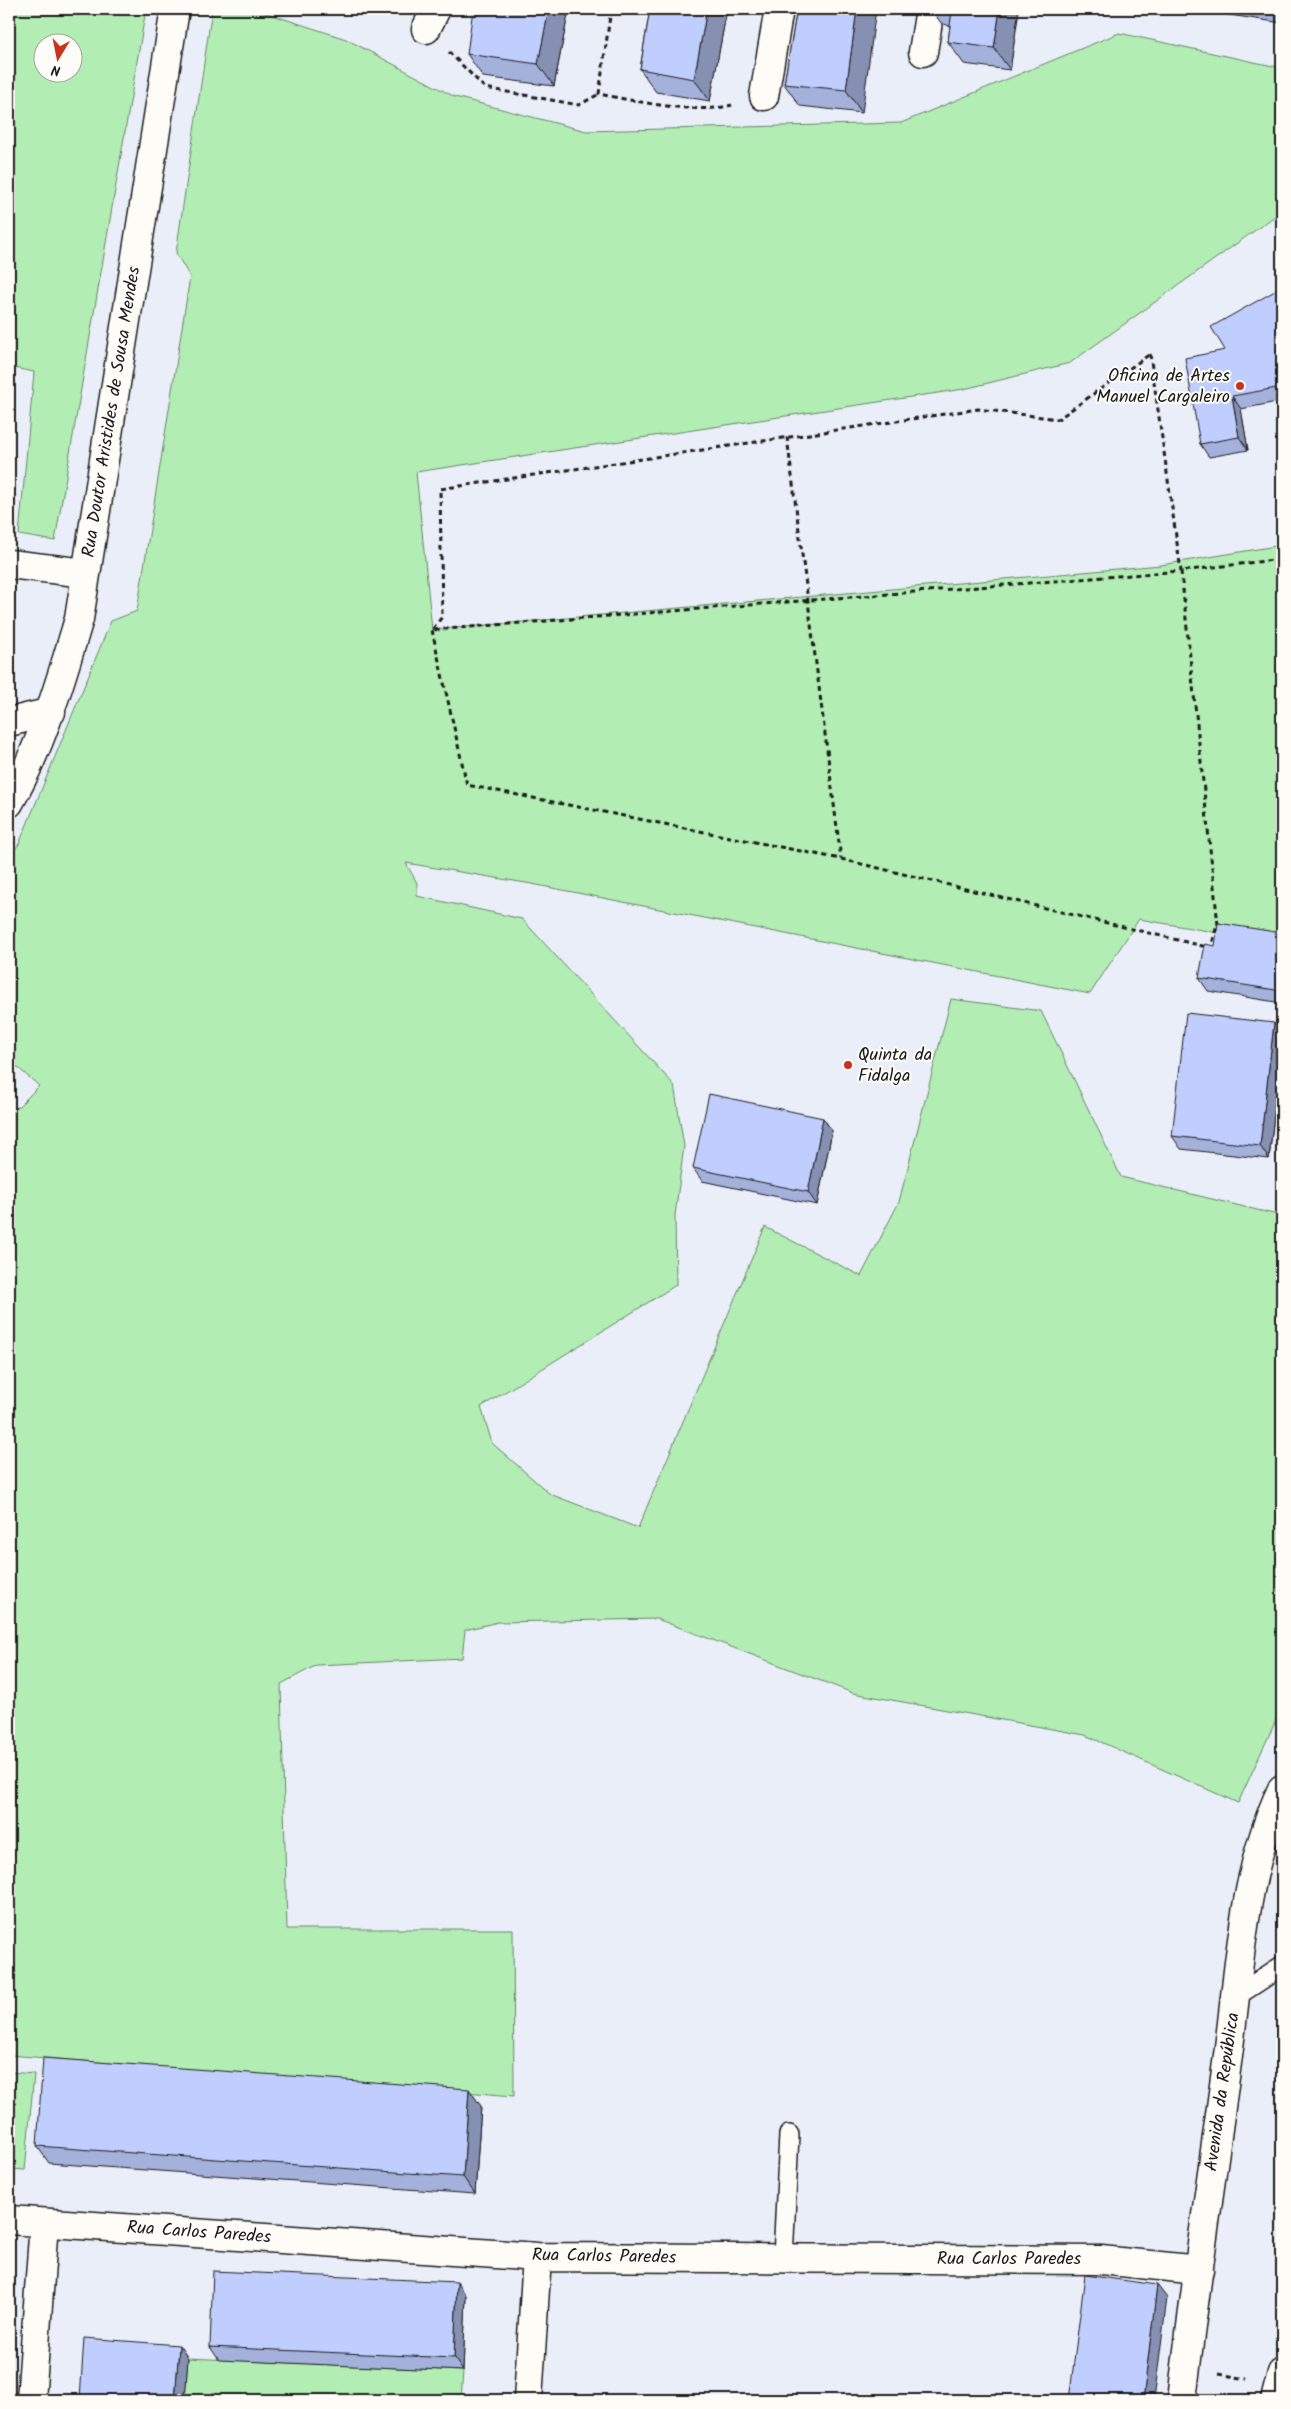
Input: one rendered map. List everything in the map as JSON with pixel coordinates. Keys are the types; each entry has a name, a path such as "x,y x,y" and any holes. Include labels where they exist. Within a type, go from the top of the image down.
{"street":[{"name":"Rua Doutor Aristides de Sousa Mendes","path":"9,803 25,775 51,712 80,619 175,9"},
{"path":"764,96 779,9"},
{"path":"923,52 930,9"},
{"path":"9,564 86,574"},
{"path":"9,722 51,712"},
{"name":"Avenida da República","path":"1182,2400 1236,1996 1246,1902 1269,1816 1282,1789"},
{"name":"Rua Carlos Paredes","path":"9,2220 537,2257 1101,2260 1199,2270"},
{"path":"31,2400 44,2223"},
{"path":"528,2400 537,2257"}],"lane":[{"path":"1236,1996 1282,1966"},
{"path":"783,2258 789,2135"}],"path":[{"path":"599,94 611,9"},
{"path":"431,19 485,88 579,105 599,94 646,103 716,110 764,96"},
{"path":"1150,354 1181,571 1217,925 1211,948 842,859 467,785 432,630 442,617 440,489 978,409 1058,419 1150,354"},
{"path":"787,437 842,859"},
{"path":"432,630 1181,571 1282,559"},
{"path":"1217,925 1227,926"},
{"path":"1186,2369 1236,2376 1279,2390"}],"green space":[{"path":"9,9 146,9 55,541 19,535 34,372 9,367"},
{"name":"Quinta da Fidalga","path":"212,9 254,9 346,39 455,97 586,131 901,123 1119,33 1282,68 1282,211 1070,363 964,389 416,472 432,630 1161,565 1282,545 1282,944 1139,919 1090,994 532,884 406,863 417,883 417,896 522,919 674,1085 684,1146 675,1215 676,1285 481,1407 492,1443 550,1494 638,1528 765,1227 861,1276 899,1202 951,999 1041,1011 1121,1177 1282,1216 1282,1707 1238,1803 1085,1735 853,1693 657,1619 498,1622 465,1630 462,1658 317,1665 281,1684 287,1929 513,1929 514,2096 9,2055 9,1116 39,1086 9,1060 9,857 19,844 111,621 137,611 190,277 176,253"},
{"path":"9,2072 34,2074 25,2170 9,2169"},
{"path":"188,2358 463,2371 461,2400 185,2400"}],"building":[{"path":"473,9 549,9 538,64 467,54"},
{"path":"650,9 707,9 694,79 640,69"},
{"path":"797,9 857,9 846,90 784,84"},
{"path":"948,9 1000,9 994,48 948,42 952,10"},
{"name":"Oficina de Artes Manuel Cargaleiro","path":"1282,287 1282,387 1232,396 1239,437 1200,444 1185,358 1225,350 1211,327"},
{"path":"1218,923 1282,933 1282,991 1199,978 1205,944 1215,946"},
{"path":"1186,1013 1274,1023 1260,1146 1172,1136"},
{"path":"709,1094 823,1118 808,1192 693,1168"},
{"path":"43,2058 469,2089 463,2177 37,2146"},
{"path":"213,2271 457,2282 454,2358 210,2347"},
{"path":"1085,2275 1157,2285 1143,2400 1069,2400"},
{"path":"84,2338 179,2345 175,2400 80,2400"}],"place":[{"name":"Oficina de Artes Manuel Cargaleiro","path":"1240,386"},
{"name":"Quinta da Fidalga","path":"848,1065"}]}
